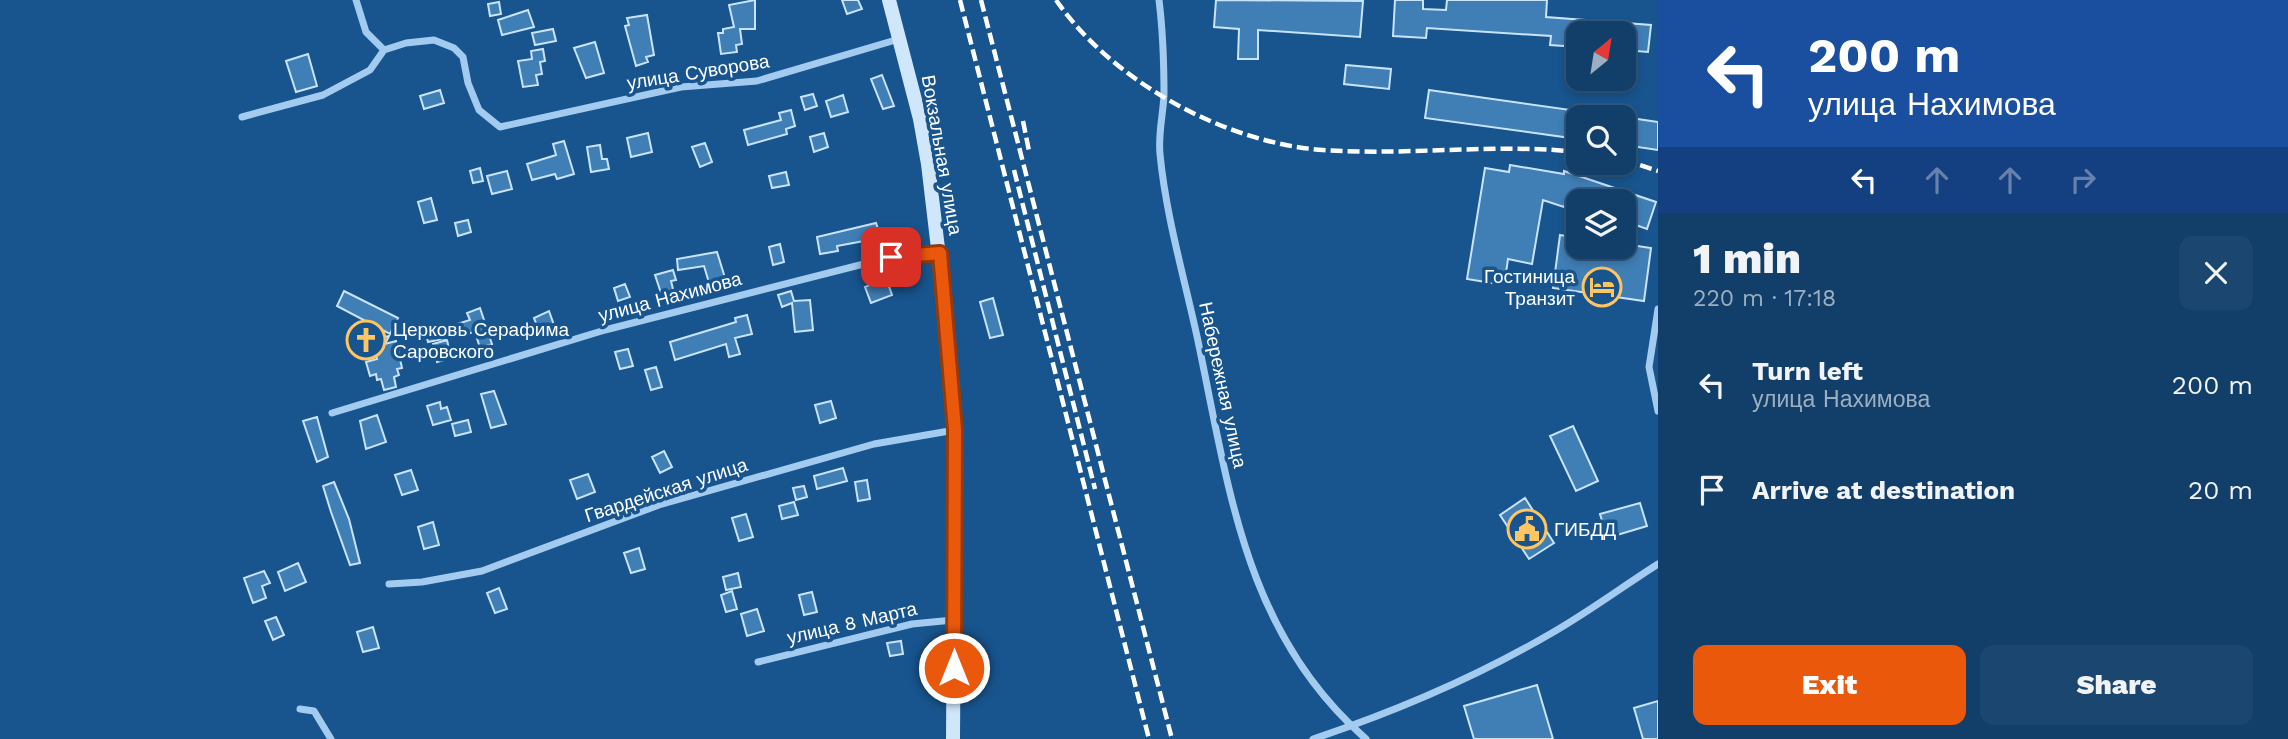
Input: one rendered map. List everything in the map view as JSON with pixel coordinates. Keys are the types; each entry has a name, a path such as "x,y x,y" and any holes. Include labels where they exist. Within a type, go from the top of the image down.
{"main road":[{"name":"Вокзальная улица","path":"889,0 920,119 940,253 955,430 953,739"}],"street":[{"path":"242,117 323,95 355,81 370,70 384,50 366,32 356,0"},
{"name":"Набережная улица","path":"1159,0 1164,54 1160,152 1164,181 1234,509 1257,585 1279,632 1304,669 1351,726 1366,739"},
{"name":"улица Суворова","path":"384,50 406,43 434,40 454,48 463,57 468,83 480,110 500,127 681,87 757,81 899,39"},
{"name":"улица Нахимова","path":"332,413 605,330 891,257 940,253"},
{"path":"1658,309 1649,367 1658,411"},
{"name":"Гвардейская улица","path":"389,584 422,582 482,570 659,505 874,444 955,430"},
{"path":"1313,739 1351,726 1498,661 1550,634 1658,564"},
{"name":"улица 8 Марта","path":"758,662 912,624 954,620"},
{"path":"300,709 314,711 331,739"}],"building":[{"path":"755,0 755,29 740,29 742,44 736,45 737,52 721,54 718,33 734,27 729,5"},
{"path":"842,0 858,0 862,9 847,14"},
{"path":"1216,0 1363,1 1360,37 1258,30 1258,59 1238,59 1239,29 1214,27"},
{"path":"1395,0 1423,0 1423,9 1446,10 1447,0 1547,0 1546,17 1598,21 1566,21 1566,46 1550,45 1551,36 1427,28 1426,38 1393,36"},
{"path":"499,2 501,14 490,16 488,4"},
{"path":"528,10 534,27 502,35 498,20"},
{"path":"647,15 654,55 646,57 648,62 636,66 625,26 629,25 627,18"},
{"path":"1636,24 1651,25 1648,52 1636,51"},
{"path":"553,29 556,41 535,45 532,33"},
{"path":"595,42 604,73 586,78 574,48"},
{"path":"543,49 545,61 540,62 542,74 536,75 538,85 523,87 518,61 532,59 531,51"},
{"path":"308,54 317,86 296,92 286,61"},
{"path":"1346,65 1391,69 1389,89 1344,84"},
{"path":"882,75 894,106 883,109 871,79"},
{"path":"440,90 444,103 424,109 420,96"},
{"path":"1429,90 1566,109 1566,137 1425,118"},
{"path":"813,94 817,106 805,110 801,97"},
{"path":"843,95 848,112 831,117 826,101"},
{"path":"791,110 795,126 786,129 787,134 748,145 744,130 781,120 779,113"},
{"path":"1636,119 1658,122 1658,150 1636,147"},
{"path":"648,133 652,152 631,157 627,138"},
{"path":"824,133 828,147 814,152 810,137"},
{"path":"564,141 574,174 557,179 555,174 532,180 527,164 556,155 553,144"},
{"path":"705,143 712,162 700,167 692,147"},
{"path":"600,145 602,159 607,159 609,169 591,172 587,147"},
{"path":"1510,165 1564,174 1564,171 1566,175 1576,175 1617,189 1566,189 1564,207 1543,200 1532,264 1508,259 1505,280 1493,278 1492,283 1467,279 1485,168 1509,172"},
{"path":"480,168 483,181 473,183 470,171"},
{"path":"507,171 512,189 492,194 487,176"},
{"path":"786,172 789,185 772,188 769,176"},
{"path":"1636,195 1656,202 1647,229 1636,225"},
{"path":"431,198 437,220 424,223 418,202"},
{"path":"468,220 471,232 458,236 455,223"},
{"path":"876,223 883,243 865,246 864,241 837,246 838,251 820,254 817,237"},
{"path":"1560,235 1566,236 1566,259 1636,259 1636,246 1651,248 1644,301 1553,288"},
{"path":"780,244 784,262 773,265 769,247"},
{"path":"717,252 726,281 710,286 704,266 678,270 677,259"},
{"path":"673,270 676,280 671,281 674,293 662,296 655,275"},
{"path":"886,278 892,295 871,303 865,287"},
{"path":"625,284 630,297 618,301 614,288"},
{"path":"344,291 398,318 390,334 337,306"},
{"path":"791,291 794,301 810,300 813,330 795,332 792,303 782,307 778,295"},
{"path":"993,298 1003,335 990,338 980,302"},
{"path":"480,308 492,344 480,348 475,332 428,342 426,334 470,320 467,313"},
{"path":"549,311 554,325 539,331 534,318"},
{"path":"747,315 752,334 735,338 740,354 729,357 726,344 675,360 670,342 736,322 735,318"},
{"path":"389,336 385,344 396,341 402,368 397,369 399,375 394,377 396,387 384,390 381,379 377,380 376,374 370,376 366,362 377,359 372,340"},
{"path":"447,340 450,353 446,354 448,359 437,362 433,344"},
{"path":"628,349 633,366 620,369 615,352"},
{"path":"656,367 662,387 651,390 645,370"},
{"path":"494,391 506,424 491,428 481,394"},
{"path":"831,401 836,418 820,423 815,405"},
{"path":"440,402 441,409 447,407 451,420 433,425 427,406"},
{"path":"377,415 386,442 366,449 360,421"},
{"path":"317,417 328,457 317,462 303,421"},
{"path":"468,420 471,432 455,436 452,424"},
{"path":"1573,426 1598,481 1576,491 1550,436"},
{"path":"664,451 672,467 660,473 652,457"},
{"path":"843,468 847,481 817,489 814,476"},
{"path":"411,470 418,490 402,495 395,475"},
{"path":"588,474 595,492 577,499 570,480"},
{"path":"867,480 870,499 858,501 855,482"},
{"path":"334,482 349,519 360,563 350,565 331,512 323,486"},
{"path":"804,486 807,497 796,500 793,488"},
{"name":"ГИБДД","path":"1525,498 1554,543 1529,559 1500,515"},
{"path":"794,502 798,515 782,519 779,506"},
{"path":"1640,503 1647,526 1607,538 1600,514"},
{"path":"746,514 753,537 739,541 732,518"},
{"path":"433,522 439,545 424,549 418,527"},
{"path":"639,548 645,569 631,573 624,553"},
{"path":"298,563 306,582 285,591 278,572"},
{"path":"264,571 270,583 262,586 266,598 253,603 244,578"},
{"path":"738,573 741,587 726,590 723,577"},
{"path":"499,588 507,609 495,613 487,593"},
{"path":"732,591 737,609 726,612 721,595"},
{"path":"812,592 817,612 804,615 799,595"},
{"path":"757,609 764,631 747,636 741,614"},
{"path":"276,617 284,635 273,640 265,621"},
{"path":"373,627 379,648 363,652 357,632"},
{"path":"901,641 903,654 890,656 887,643"},
{"path":"1537,685 1553,739 1474,739 1464,706"},
{"path":"1658,701 1658,739 1643,739 1634,708"}],"railway":[{"path":"960,0 1149,739"},
{"path":"981,0 1172,739"},
{"path":"1056,0 1079,29 1107,57 1139,81 1173,103 1247,135 1285,145 1323,150 1566,151"},
{"path":"1023,121 1029,151"},
{"path":"1636,164 1658,171"},
{"path":"1014,170 1095,489"}],"place":[{"name":"Гостиница Транзит","path":"1602,287"},
{"name":"Церковь Серафима Саровского","path":"366,340"},
{"name":"ГИБДД","path":"1527,529"}],"route":[{"path":"891,257 940,253 955,430 954,668"}]}
